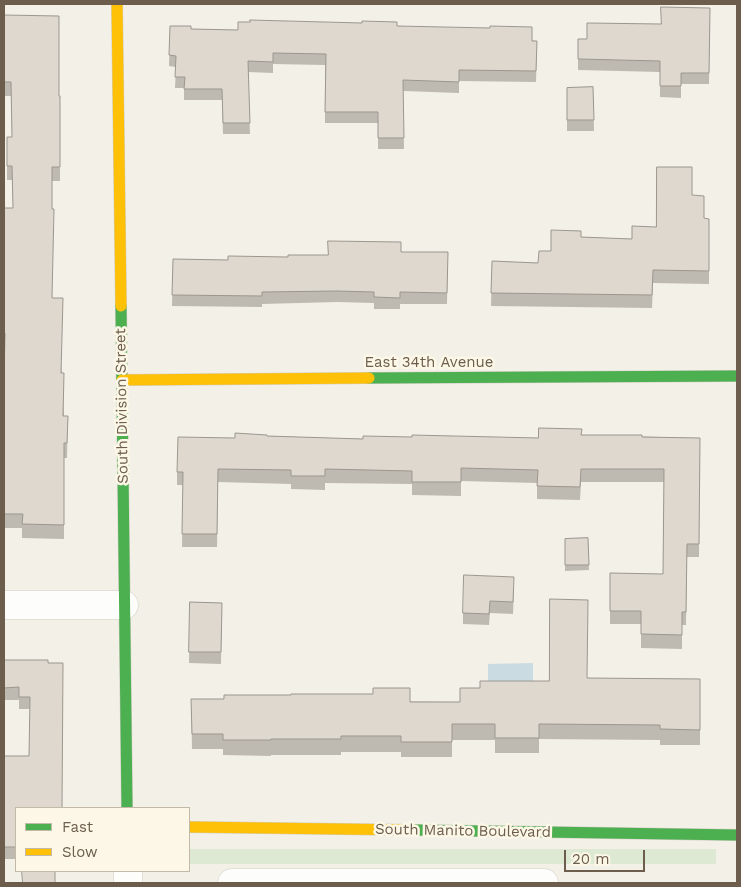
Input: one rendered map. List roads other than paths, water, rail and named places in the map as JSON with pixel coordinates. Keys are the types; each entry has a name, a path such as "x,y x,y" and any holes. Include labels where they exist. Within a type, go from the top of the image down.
{"street":[{"name":"South Division Street","path":"117,4 127,807"},
{"name":"East 34th Avenue","path":"122,380 737,376"},
{"path":"4,605 124,605"},
{"name":"South Manito Boulevard","path":"190,827 737,835"},
{"path":"232,883 544,883"}]}
